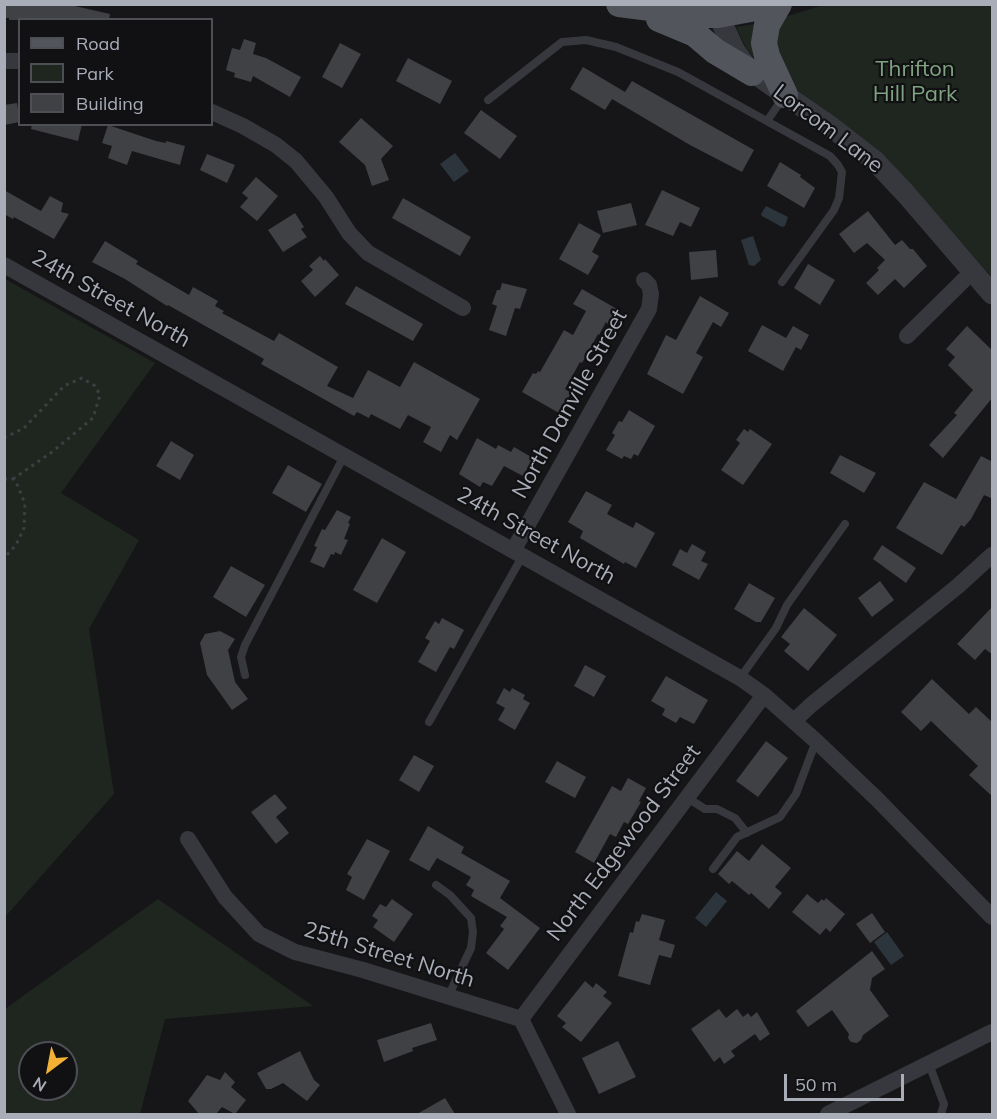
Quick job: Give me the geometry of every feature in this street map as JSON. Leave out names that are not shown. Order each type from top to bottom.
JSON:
[{"type":"main road","points":[[622,5],[665,11],[778,4]]},
{"type":"main road","points":[[778,4],[767,25],[764,43],[767,57],[785,95]]},
{"type":"main road","points":[[622,5],[690,31],[715,51],[752,73]]},
{"type":"street","name":"Lorcom Lane","points":[[716,8],[735,51],[752,73],[836,130],[875,161],[993,294]]},
{"type":"street","points":[[213,112],[243,126],[276,145],[296,160],[326,197],[349,233],[368,254],[463,308]]},
{"type":"street","name":"24th Street North","points":[[4,265],[740,678],[795,720],[877,799],[993,917]]},
{"type":"street","points":[[907,336],[973,271]]},
{"type":"street","name":"North Danville Street","points":[[519,552],[649,309],[651,294],[649,285],[644,280]]},
{"type":"street","points":[[795,720],[952,592],[993,555]]},
{"type":"street","name":"North Edgewood Street","points":[[521,1019],[764,695]]},
{"type":"street","name":"25th Street North","points":[[188,838],[225,897],[259,934],[295,952],[363,970],[521,1019]]},
{"type":"street","points":[[521,1019],[568,1114]]},
{"type":"street","points":[[828,1114],[993,1032]]},
{"type":"lane","points":[[488,100],[562,42],[586,40],[616,47],[678,72],[830,156],[842,172],[839,198],[834,210],[782,282]]},
{"type":"lane","points":[[767,121],[785,95]]},
{"type":"lane","points":[[245,675],[241,657],[245,645],[344,456]]},
{"type":"lane","points":[[740,678],[776,628],[787,605],[845,524]]},
{"type":"lane","points":[[429,722],[519,552]]},
{"type":"lane","points":[[713,869],[737,837],[780,817],[796,794],[816,741]]},
{"type":"lane","points":[[687,796],[705,809],[717,809],[735,818],[747,833]]},
{"type":"lane","points":[[436,885],[450,895],[471,918],[473,932],[471,948],[448,997]]},
{"type":"lane","points":[[929,1064],[944,1104],[941,1114]]},
{"type":"path","points":[[4,438],[24,428],[64,386],[82,378],[95,386],[100,395],[93,418],[52,452],[13,479],[4,479]]},
{"type":"path","points":[[4,558],[15,545],[24,528],[25,504],[13,479]]},
{"type":"green space","name":"Thrifton Hill Park","points":[[823,5],[992,5],[992,277],[886,157],[792,86],[769,33],[785,17]]},
{"type":"green space","points":[[760,23],[761,67],[745,46],[736,27]]},
{"type":"green space","points":[[5,279],[155,363],[61,493],[139,540],[89,629],[114,794],[5,917]]},
{"type":"green space","points":[[158,899],[313,1006],[165,1019],[140,1114],[5,1114],[5,1009]]},
{"type":"shaded area","points":[[455,153],[469,171],[454,182],[440,164]]},
{"type":"shaded area","points":[[766,206],[788,217],[785,226],[782,227],[762,216]]},
{"type":"shaded area","points":[[753,236],[761,260],[754,266],[749,265],[741,240]]},
{"type":"shaded area","points":[[716,892],[727,901],[706,927],[695,918]]},
{"type":"shaded area","points":[[887,932],[904,956],[891,965],[874,942]]},
{"type":"building","points":[[4,4],[66,4],[110,14],[109,18],[18,18],[18,20],[9,20],[9,18],[4,18]]},
{"type":"building","points":[[244,39],[256,43],[253,54],[266,58],[301,77],[290,97],[253,76],[251,82],[234,77],[235,73],[226,70],[232,48],[240,50]]},
{"type":"building","points":[[340,43],[361,54],[342,88],[322,77]]},
{"type":"building","points":[[408,58],[452,81],[440,104],[396,81]]},
{"type":"building","points":[[583,67],[625,92],[632,81],[754,150],[742,172],[690,145],[612,99],[605,110],[570,89]]},
{"type":"building","points":[[17,103],[18,122],[4,125],[4,105]]},
{"type":"building","points":[[481,110],[517,136],[500,159],[464,133]]},
{"type":"building","points":[[361,118],[393,146],[381,159],[389,180],[372,186],[365,165],[339,142]]},
{"type":"building","points":[[32,126],[82,126],[78,141],[31,129]]},
{"type":"building","points":[[108,126],[111,126],[156,141],[185,146],[180,165],[132,151],[127,165],[108,158],[112,146],[102,143]]},
{"type":"building","points":[[207,154],[235,165],[227,183],[200,170]]},
{"type":"building","points":[[780,162],[801,175],[800,177],[815,188],[804,208],[767,186]]},
{"type":"building","points":[[256,177],[278,196],[257,221],[240,207],[248,198],[242,193]]},
{"type":"building","points":[[4,190],[41,211],[50,196],[63,203],[61,212],[69,214],[54,239],[4,214]]},
{"type":"building","points":[[662,190],[700,208],[691,227],[680,222],[673,236],[645,225]]},
{"type":"building","points":[[403,198],[471,237],[460,256],[392,218]]},
{"type":"building","points":[[631,203],[637,225],[603,233],[597,211]]},
{"type":"building","points":[[868,211],[895,245],[902,240],[927,266],[904,288],[895,279],[878,295],[866,283],[885,260],[867,243],[854,253],[839,234]]},
{"type":"building","points":[[295,213],[307,237],[283,252],[268,230]]},
{"type":"building","points":[[579,223],[601,235],[592,252],[599,256],[588,275],[559,259]]},
{"type":"building","points":[[105,241],[138,261],[136,264],[189,295],[193,287],[218,301],[215,306],[224,311],[222,313],[274,341],[279,333],[338,367],[327,386],[353,398],[368,370],[400,387],[414,362],[480,399],[457,440],[450,435],[441,452],[423,442],[431,427],[408,415],[400,429],[371,414],[369,418],[357,412],[354,416],[261,364],[264,359],[92,262]]},
{"type":"building","points":[[716,250],[718,277],[691,280],[689,252]]},
{"type":"building","points":[[320,256],[339,275],[315,297],[301,281],[313,270],[309,266]]},
{"type":"building","points":[[808,264],[835,280],[820,305],[794,288]]},
{"type":"building","points":[[502,283],[527,289],[520,309],[515,308],[506,336],[489,330],[497,306],[492,304]]},
{"type":"building","points":[[356,286],[423,324],[413,341],[345,304]]},
{"type":"building","points":[[582,289],[617,309],[608,324],[606,322],[598,334],[582,363],[580,362],[565,389],[571,393],[559,413],[522,392],[533,373],[540,372],[564,330],[573,335],[586,311],[573,304]]},
{"type":"building","points":[[700,296],[729,313],[721,327],[713,322],[696,353],[703,357],[683,394],[647,374],[666,335],[676,340]]},
{"type":"building","points":[[762,325],[786,338],[793,326],[809,335],[801,350],[796,347],[783,371],[748,351]]},
{"type":"building","points":[[967,326],[993,351],[993,397],[943,458],[929,445],[957,415],[954,413],[973,390],[948,365],[955,357],[946,349]]},
{"type":"building","points":[[629,410],[655,426],[638,456],[634,454],[631,459],[624,456],[622,459],[606,450],[615,435],[612,433]]},
{"type":"building","points":[[744,429],[748,432],[750,429],[772,444],[743,485],[721,470],[740,443],[736,440]]},
{"type":"building","points":[[477,438],[496,449],[498,445],[511,452],[514,447],[533,458],[523,476],[504,466],[492,486],[483,482],[480,487],[459,474]]},
{"type":"building","points":[[171,441],[194,455],[180,480],[156,466]]},
{"type":"building","points":[[840,455],[876,473],[864,493],[830,473]]},
{"type":"building","points":[[981,456],[993,462],[993,499],[984,495],[971,519],[964,527],[961,525],[942,555],[896,528],[924,482],[956,499]]},
{"type":"building","points":[[288,465],[322,484],[306,512],[272,493]]},
{"type":"building","points":[[586,491],[612,505],[607,514],[633,528],[636,522],[655,533],[636,568],[625,562],[624,564],[580,538],[583,531],[568,522]]},
{"type":"building","points":[[337,510],[351,517],[344,539],[348,540],[341,555],[335,552],[334,555],[331,554],[324,568],[310,562],[322,529],[325,530]]},
{"type":"building","points":[[382,538],[406,552],[377,603],[353,590]]},
{"type":"building","points":[[692,544],[706,552],[701,561],[708,564],[699,580],[672,565],[680,549],[687,553]]},
{"type":"building","points":[[882,545],[916,568],[906,583],[873,559]]},
{"type":"building","points":[[231,566],[265,585],[246,617],[213,597]]},
{"type":"building","points":[[880,581],[894,600],[872,617],[858,598]]},
{"type":"building","points":[[749,583],[775,598],[761,622],[756,622],[734,609]]},
{"type":"building","points":[[993,606],[993,655],[985,649],[975,660],[957,644]]},
{"type":"building","points":[[804,608],[837,635],[808,671],[784,651],[790,644],[781,637]]},
{"type":"building","points":[[442,618],[464,630],[454,649],[450,647],[436,672],[418,662],[430,641],[425,638],[435,621],[439,624]]},
{"type":"building","points":[[220,631],[235,639],[228,650],[235,682],[248,699],[232,710],[207,675],[200,643],[205,634]]},
{"type":"building","points":[[585,665],[606,676],[594,697],[574,686]]},
{"type":"building","points":[[666,676],[708,700],[694,724],[680,717],[676,723],[662,715],[665,709],[651,701]]},
{"type":"building","points":[[932,679],[969,714],[976,707],[993,723],[993,797],[969,775],[978,766],[931,721],[921,731],[901,712]]},
{"type":"building","points":[[504,688],[510,692],[512,688],[525,695],[523,699],[530,703],[515,730],[498,720],[505,708],[496,703]]},
{"type":"building","points":[[766,741],[788,758],[758,797],[736,781]]},
{"type":"building","points":[[414,755],[434,766],[419,792],[399,780]]},
{"type":"building","points":[[557,761],[586,777],[575,798],[545,782]]},
{"type":"building","points":[[628,778],[646,788],[639,801],[641,802],[628,824],[624,822],[616,837],[610,834],[594,863],[575,852],[612,786],[621,791]]},
{"type":"building","points":[[275,794],[287,808],[276,817],[289,833],[276,844],[251,812]]},
{"type":"building","points":[[428,826],[464,847],[461,853],[510,881],[500,898],[540,928],[508,970],[486,953],[504,929],[500,926],[507,917],[471,896],[474,890],[466,885],[471,877],[437,858],[429,871],[409,860]]},
{"type":"building","points":[[367,839],[390,851],[364,900],[346,890],[352,877],[347,874]]},
{"type":"building","points":[[762,844],[791,868],[775,887],[782,893],[769,909],[751,893],[749,895],[732,881],[729,884],[718,874],[737,851],[749,861]]},
{"type":"building","points":[[807,894],[818,903],[826,898],[845,914],[830,932],[826,928],[820,935],[792,912]]},
{"type":"building","points":[[392,899],[413,914],[394,942],[373,927],[378,920],[372,916],[380,904],[386,907]]},
{"type":"building","points":[[872,913],[885,932],[870,943],[856,924]]},
{"type":"building","points":[[642,914],[665,920],[659,940],[675,945],[671,958],[659,955],[650,985],[618,976],[630,932],[633,933],[636,921],[639,922]]},
{"type":"building","points":[[872,951],[885,969],[872,978],[870,990],[889,1016],[863,1035],[857,1043],[851,1042],[848,1038],[849,1034],[832,1010],[808,1027],[796,1011]]},
{"type":"building","points":[[585,981],[593,988],[596,983],[607,992],[603,996],[612,1003],[581,1042],[562,1027],[566,1023],[557,1016]]},
{"type":"building","points":[[719,1009],[726,1018],[737,1009],[743,1017],[748,1013],[751,1017],[757,1012],[770,1034],[760,1041],[755,1034],[731,1051],[735,1056],[724,1064],[720,1057],[714,1062],[691,1029]]},
{"type":"building","points":[[431,1023],[437,1040],[412,1048],[413,1051],[384,1062],[377,1040]]},
{"type":"building","points":[[618,1041],[636,1077],[599,1094],[582,1058]]},
{"type":"building","points":[[300,1051],[314,1080],[320,1085],[307,1101],[283,1083],[266,1089],[257,1073]]},
{"type":"building","points":[[225,1072],[235,1082],[231,1087],[246,1100],[235,1114],[222,1107],[216,1114],[199,1114],[188,1101],[207,1075],[220,1080]]},
{"type":"building","points":[[445,1098],[455,1114],[417,1114]]}]
